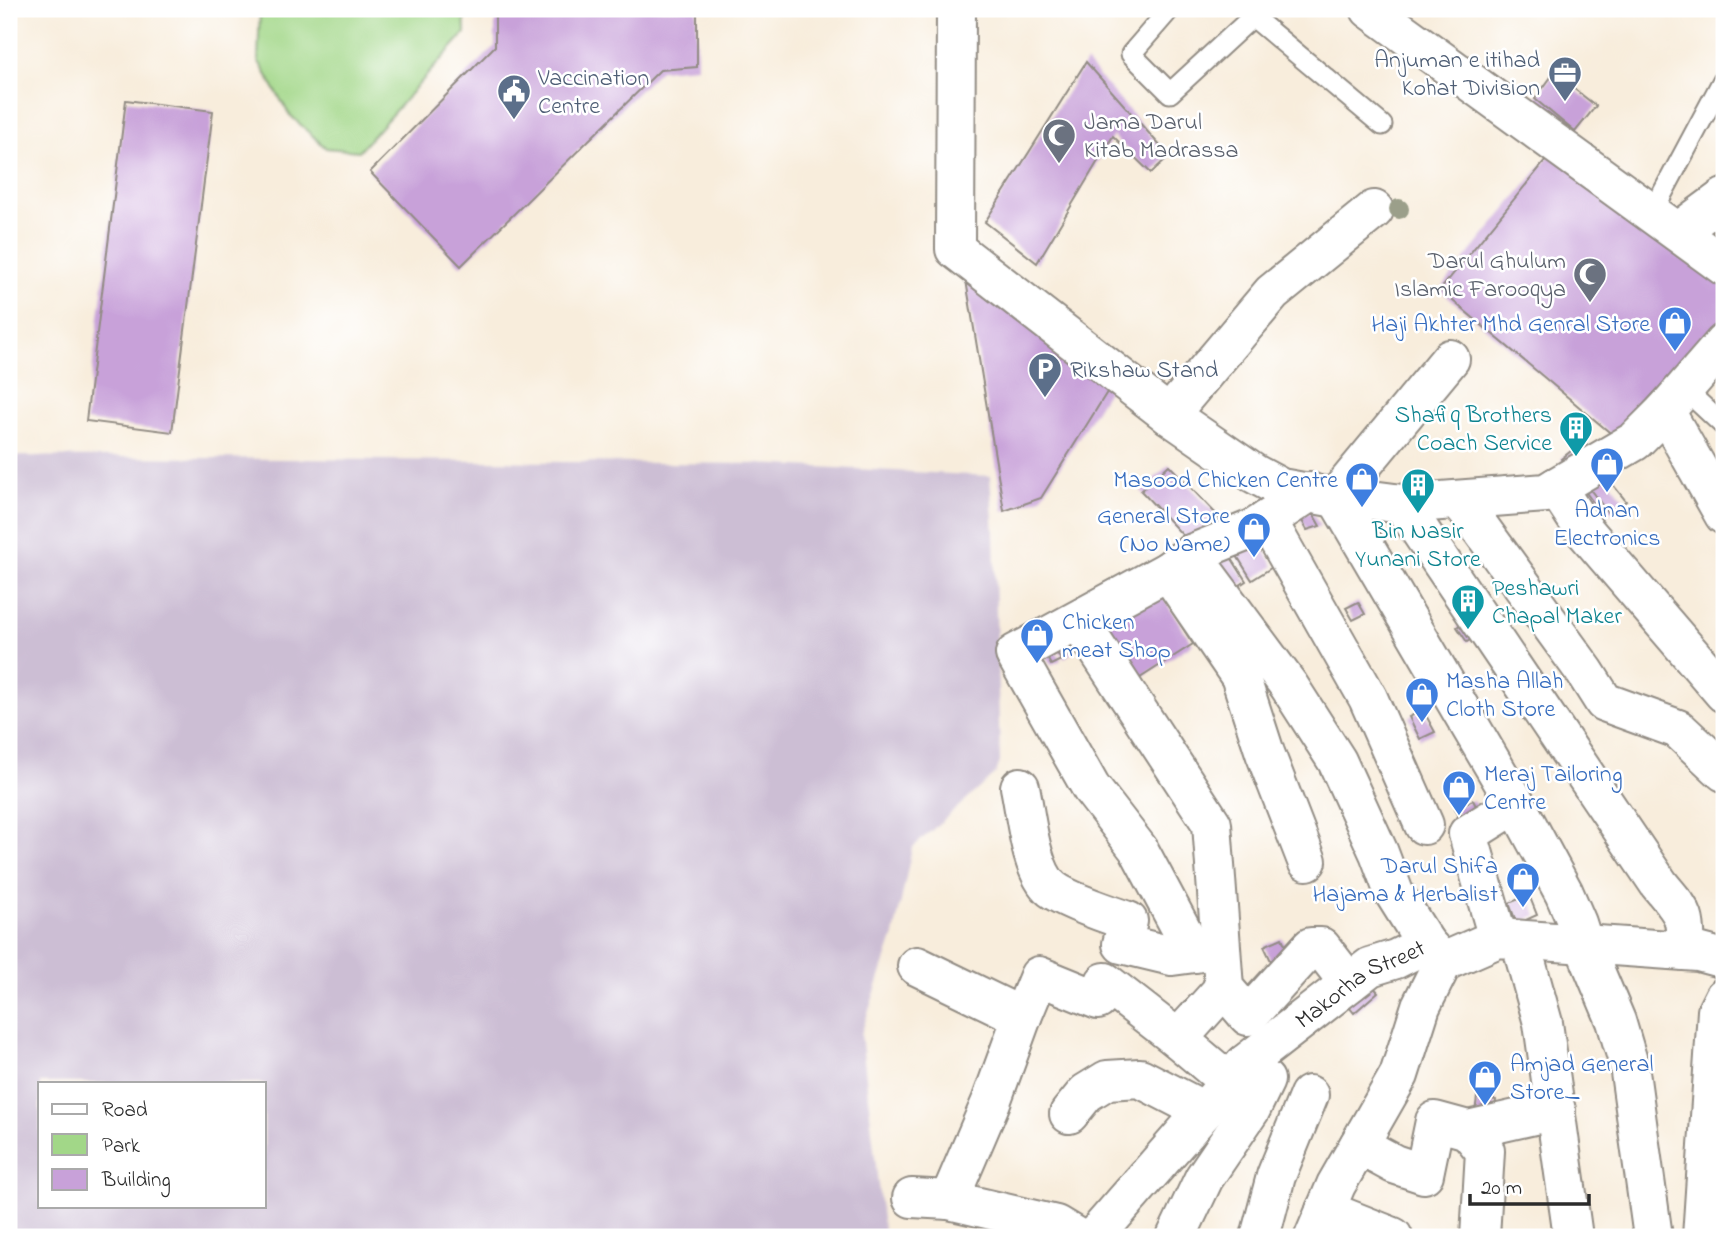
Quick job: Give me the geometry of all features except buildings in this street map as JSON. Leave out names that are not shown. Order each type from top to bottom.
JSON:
[{"type":"street","points":[[956,9],[955,249],[1169,415],[1281,488],[1347,500],[1364,499],[1402,504],[1546,493],[1635,441],[1724,343]]},
{"type":"street","points":[[1370,9],[1724,266]]},
{"type":"street","points":[[1665,222],[1724,198]]},
{"type":"street","points":[[1169,415],[1272,293],[1374,210]]},
{"type":"street","points":[[1349,983],[1321,947],[1311,947],[1248,1016],[1224,988],[1208,951],[1139,850],[1091,788],[1015,654],[1079,621],[1180,562],[1323,494],[1450,359]]},
{"type":"street","points":[[1676,398],[1724,515]]},
{"type":"street","points":[[1556,487],[1584,530],[1722,685]]},
{"type":"street","points":[[1323,494],[1516,804],[1564,893],[1616,1021],[1629,1065],[1653,1237]]},
{"type":"street","points":[[1460,500],[1604,702],[1678,729],[1724,772]]},
{"type":"street","points":[[1402,504],[1659,884],[1684,916],[1686,940],[1724,933]]},
{"type":"street","points":[[1267,520],[1368,698],[1424,825]]},
{"type":"street","points":[[1180,562],[1240,676],[1265,753],[1307,861]]},
{"type":"street","points":[[1180,562],[1225,597],[1289,686],[1337,761],[1394,893],[1435,953],[1399,1075],[1336,1185],[1320,1224],[1393,1237]]},
{"type":"street","points":[[1079,621],[1212,824],[1208,951]]},
{"type":"street","points":[[1020,787],[1037,867],[1052,889],[1128,921],[1122,944],[1172,956],[1208,951]]},
{"type":"street","points":[[1516,804],[1468,834],[1543,1023],[1573,1237]]},
{"type":"street","name":"Makorha Street","points":[[1094,1237],[1237,1073],[1370,967],[1396,959],[1509,939],[1584,946],[1686,940],[1698,952],[1724,958]]},
{"type":"street","points":[[917,966],[1023,1017]]},
{"type":"street","points":[[1076,1237],[1056,1225],[930,1199],[991,1102],[1039,976],[1098,1000],[1105,982],[1178,1039],[1237,1073],[1265,1080],[1251,1109],[1204,1178],[1176,1237]]},
{"type":"street","points":[[1178,1039],[1224,988]]},
{"type":"street","points":[[1702,1237],[1717,1011],[1724,997]]},
{"type":"street","points":[[1069,1114],[1086,1093],[1107,1080],[1140,1078],[1203,1111]]},
{"type":"street","points":[[1259,1237],[1276,1176],[1309,1094]]},
{"type":"street","points":[[1359,1146],[1394,1164],[1424,1174],[1435,1121],[1468,1130],[1556,1110]]},
{"type":"street","points":[[1468,1130],[1485,1151],[1480,1237]]},
{"type":"lane","points":[[1170,9],[1131,54],[1170,93],[1257,13],[1382,125]]},
{"type":"lane","points":[[1665,222],[1724,78]]},
{"type":"lane","points":[[1676,398],[1693,397],[1724,426]]},
{"type":"shaded area","points":[[9,456],[758,464],[990,476],[1000,762],[996,773],[912,848],[894,935],[861,1034],[884,1237],[9,1237]]},
{"type":"green space","points":[[260,9],[464,9],[465,33],[359,151],[326,148],[289,114],[258,60]]},
{"type":"place","name":"Anjuman e itihad Kohat Division","points":[[1565,103]]},
{"type":"place","name":"Vaccination Centre","points":[[514,121]]},
{"type":"place","name":"Jama Darul Kitab Madrassa","points":[[1059,165]]},
{"type":"place","name":"Darul Ghulum Islamic Farooqya","points":[[1590,304]]},
{"type":"place","name":"Haji Akhter Mhd Genral Store","points":[[1675,353]]},
{"type":"place","name":"Rikshaw Stand","points":[[1045,399]]},
{"type":"place","name":"Shafiq Brothers Coach Service","points":[[1576,458]]},
{"type":"place","name":"Adnan Electronics","points":[[1607,494]]},
{"type":"place","name":"Masood Chicken Centre","points":[[1362,509]]},
{"type":"place","name":"Bin Nasir Yunani Store","points":[[1418,515]]},
{"type":"place","name":"General Store (No Name)","points":[[1254,559]]},
{"type":"place","name":"Peshawri Chapal Maker","points":[[1468,631]]},
{"type":"place","name":"Chicken meat Shop","points":[[1037,665]]},
{"type":"place","name":"Masha Allah Cloth Store","points":[[1422,724]]},
{"type":"place","name":"Meraj Tailoring Centre","points":[[1459,817]]},
{"type":"place","name":"Darul Shifa Hajama & Herbalist","points":[[1523,909]]},
{"type":"place","name":"Amjad General Store_","points":[[1485,1107]]}]
